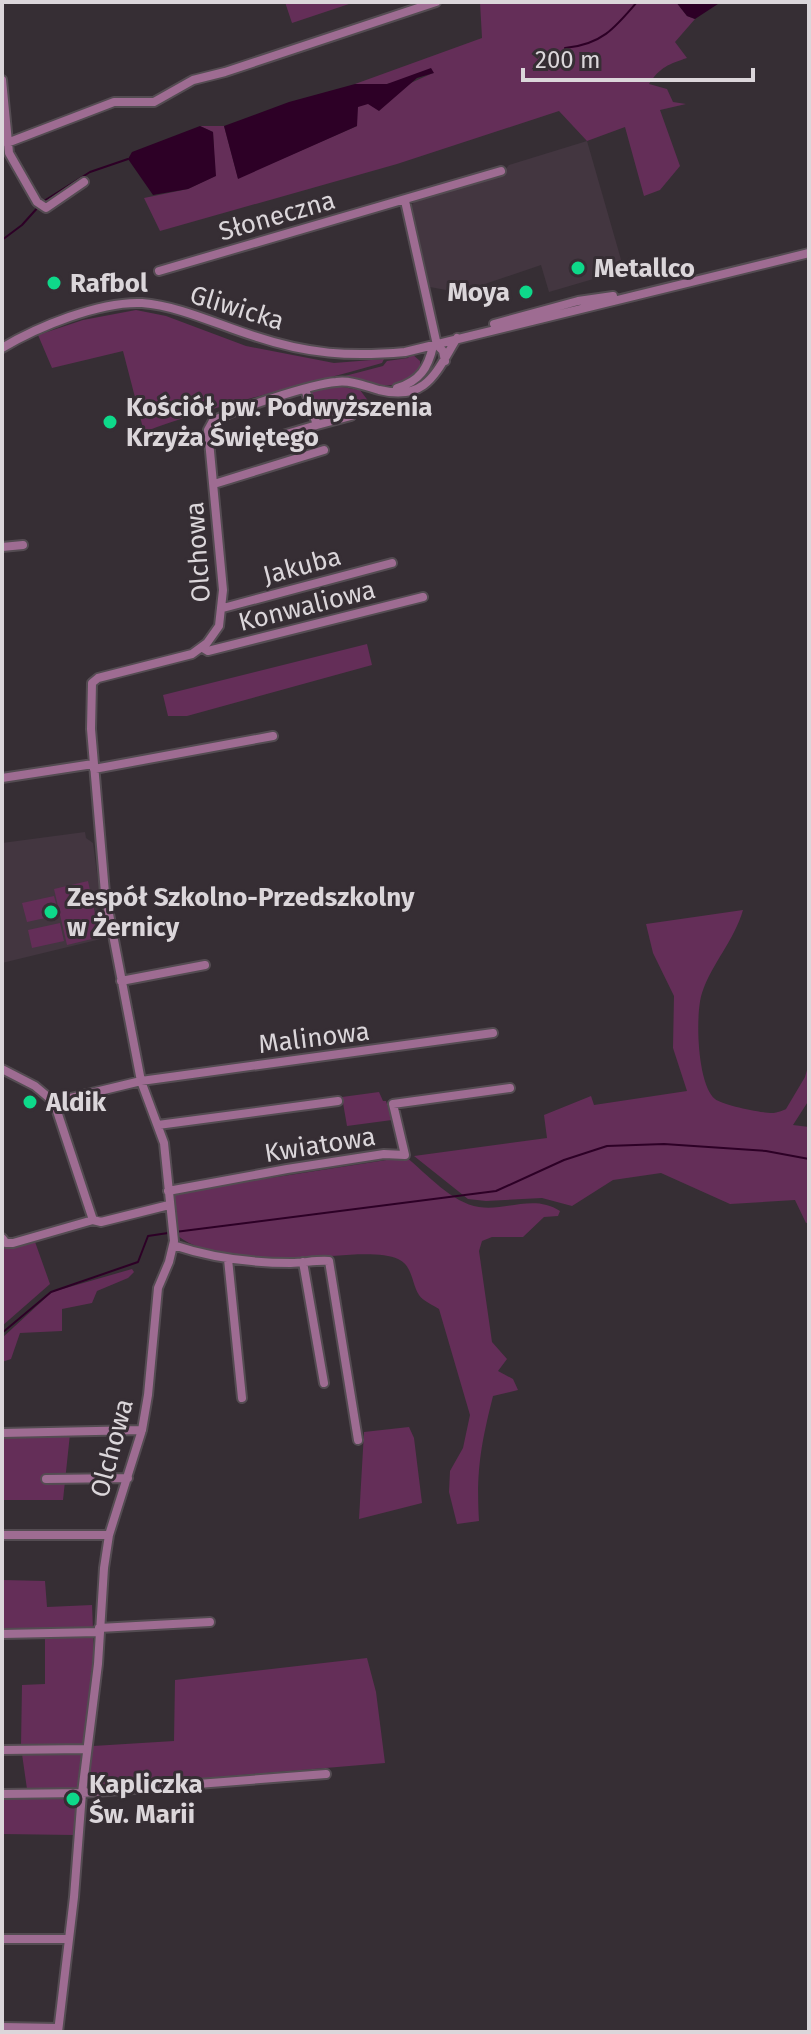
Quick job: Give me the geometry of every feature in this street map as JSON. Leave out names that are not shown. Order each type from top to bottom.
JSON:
[{"type":"street","points":[[7,143],[114,102],[154,102],[193,80],[436,2]]},
{"type":"street","points":[[2,80],[9,153],[39,204],[46,208],[84,182]]},
{"type":"street","name":"Słoneczna","points":[[159,271],[501,171]]},
{"type":"street","points":[[385,391],[407,385],[424,371],[435,345],[405,201]]},
{"type":"street","name":"Gliwicka","points":[[2,348],[37,330],[84,313],[136,303],[167,308],[259,338],[316,352],[360,356],[410,351],[461,337],[508,319],[578,301],[645,293],[809,253]]},
{"type":"street","name":"Olchowa","points":[[58,2030],[98,1664],[102,1578],[109,1535],[142,1430],[158,1288],[173,1237],[166,1151],[141,1081],[105,893],[90,709],[94,680],[180,658],[203,648],[216,632],[223,608],[208,430],[210,424],[229,414],[305,389],[344,381],[385,391],[400,392],[419,387],[433,377],[461,337]]},
{"type":"street","points":[[435,345],[443,351],[445,361]]},
{"type":"street","points":[[410,351],[422,359],[424,371]]},
{"type":"street","points":[[305,389],[317,425]]},
{"type":"street","points":[[283,435],[351,416]]},
{"type":"street","name":"Olchowa","points":[[214,484],[324,450]]},
{"type":"street","points":[[2,547],[23,545]]},
{"type":"street","name":"Jakuba","points":[[223,608],[392,563]]},
{"type":"street","name":"Konwaliowa","points":[[203,648],[208,651],[423,597]]},
{"type":"street","points":[[2,778],[93,767],[273,736]]},
{"type":"street","points":[[121,981],[205,965]]},
{"type":"street","name":"Malinowa","points":[[54,1102],[141,1081],[493,1033]]},
{"type":"street","points":[[2,1069],[35,1086],[54,1102],[93,1220]]},
{"type":"street","name":"Kwiatowa","points":[[168,1191],[384,1154],[405,1155],[393,1104],[510,1088]]},
{"type":"street","points":[[158,1125],[338,1101]]},
{"type":"street","points":[[2,1238],[6,1243],[13,1243],[93,1220],[101,1222],[169,1205]]},
{"type":"street","points":[[173,1237],[206,1256],[329,1261],[358,1440]]},
{"type":"street","points":[[228,1259],[242,1398]]},
{"type":"street","points":[[303,1262],[324,1383]]},
{"type":"street","points":[[2,1433],[142,1430]]},
{"type":"street","points":[[46,1479],[128,1478]]},
{"type":"street","points":[[2,1535],[109,1535]]},
{"type":"street","points":[[2,1634],[210,1622]]},
{"type":"street","points":[[2,1750],[87,1749]]},
{"type":"street","points":[[2,1794],[82,1793],[326,1774]]},
{"type":"street","points":[[2,1939],[69,1939]]},
{"type":"street","points":[[2,2027],[58,2030]]},
{"type":"shaded area","points":[[285,2],[355,2],[292,23]]},
{"type":"shaded area","points":[[480,2],[676,2],[687,16],[695,19],[675,42],[687,58],[665,67],[649,84],[667,89],[673,102],[686,104],[660,110],[680,166],[660,190],[644,196],[625,127],[587,141],[559,111],[397,164],[160,231],[144,198],[188,189],[215,176],[213,132],[200,126],[224,126],[238,178],[357,126],[357,107],[433,73],[387,84],[355,84],[482,38]]},
{"type":"shaded area","points":[[676,2],[721,2],[695,19],[687,16]]},
{"type":"shaded area","points":[[431,68],[434,73],[417,78],[379,111],[368,104],[358,107],[357,126],[238,179],[224,126],[289,102],[355,84],[387,84]]},
{"type":"shaded area","points":[[200,126],[213,132],[216,176],[188,189],[153,195],[128,159],[132,152]]},
{"type":"shaded area","points":[[587,141],[624,270],[549,292],[541,265],[467,290],[460,286],[446,290],[430,287],[412,205],[415,201],[500,176],[509,165]]},
{"type":"shaded area","points":[[136,310],[166,316],[246,346],[334,363],[384,359],[382,363],[232,403],[144,432],[123,351],[52,368],[38,335],[83,320]]},
{"type":"shaded area","points":[[412,354],[420,361],[420,371],[399,383],[382,385],[341,377],[383,366],[387,361],[408,358]]},
{"type":"shaded area","points":[[336,386],[360,390],[372,406],[321,422],[311,392]]},
{"type":"shaded area","points":[[367,644],[372,665],[187,716],[168,716],[163,695]]},
{"type":"shaded area","name":"Zespół Szkolno-Przedszkolny w Żernicy","points":[[85,832],[86,838],[93,843],[105,935],[101,939],[2,963],[2,843]]},
{"type":"shaded area","points":[[88,881],[100,937],[67,945],[54,889]]},
{"type":"shaded area","points":[[54,896],[59,915],[27,922],[22,903]]},
{"type":"shaded area","points":[[743,910],[702,993],[698,1032],[704,1079],[715,1099],[744,1109],[774,1113],[786,1109],[805,1077],[809,1063],[809,1100],[793,1125],[809,1127],[809,1222],[806,1223],[795,1200],[730,1204],[661,1173],[613,1180],[572,1206],[542,1198],[468,1199],[414,1156],[547,1138],[544,1115],[591,1096],[594,1105],[687,1091],[673,1048],[674,996],[653,953],[646,924]]},
{"type":"shaded area","points":[[60,923],[64,941],[32,948],[28,930]]},
{"type":"shaded area","points":[[379,1092],[386,1101],[392,1120],[347,1126],[342,1097]]},
{"type":"shaded area","points":[[406,1157],[450,1194],[469,1204],[489,1208],[530,1203],[560,1211],[558,1216],[544,1217],[523,1237],[492,1237],[482,1241],[479,1251],[492,1342],[507,1359],[498,1371],[513,1379],[518,1390],[493,1396],[480,1458],[479,1521],[457,1524],[449,1492],[450,1471],[463,1448],[470,1415],[439,1309],[419,1295],[403,1262],[390,1256],[368,1254],[297,1259],[242,1256],[205,1249],[178,1236],[172,1193]]},
{"type":"shaded area","points":[[34,1239],[50,1284],[2,1326],[2,1246],[7,1249]]},
{"type":"shaded area","points":[[132,1269],[134,1272],[128,1278],[97,1291],[92,1303],[62,1309],[62,1331],[20,1333],[11,1359],[2,1362],[2,1338],[52,1292]]},
{"type":"shaded area","points":[[409,1427],[414,1438],[422,1503],[359,1519],[364,1432]]},
{"type":"shaded area","points":[[70,1434],[63,1500],[2,1500],[2,1435]]},
{"type":"shaded area","points":[[2,1580],[45,1581],[47,1607],[92,1605],[93,1629],[2,1634]]},
{"type":"shaded area","points":[[45,1635],[93,1636],[94,1663],[84,1743],[77,1746],[21,1746],[22,1685],[45,1684]]},
{"type":"shaded area","points":[[367,1658],[376,1692],[385,1763],[86,1788],[93,1746],[174,1741],[175,1680]]},
{"type":"shaded area","points":[[82,1753],[78,1790],[27,1789],[22,1754]]},
{"type":"shaded area","points":[[77,1796],[74,1835],[2,1834],[2,1797]]},
{"type":"waterway","points":[[565,48],[588,43],[606,34],[637,2]]},
{"type":"waterway","points":[[44,201],[90,172],[128,159]]},
{"type":"waterway","points":[[2,240],[22,225],[40,205]]},
{"type":"waterway","points":[[175,1232],[496,1191],[564,1160],[607,1146],[664,1144],[766,1151],[809,1159]]},
{"type":"waterway","points":[[2,1333],[51,1292],[138,1262],[148,1236],[168,1233]]},
{"type":"place","name":"Metallco","points":[[578,268]]},
{"type":"place","name":"Rafbol","points":[[54,283]]},
{"type":"place","name":"Moya","points":[[526,292]]},
{"type":"place","name":"Kościół pw. Podwyższenia Krzyża Świętego","points":[[110,422]]},
{"type":"place","name":"Zespół Szkolno-Przedszkolny w Żernicy","points":[[51,912]]},
{"type":"place","name":"Aldik","points":[[30,1102]]},
{"type":"place","name":"Kapliczka Św. Marii","points":[[73,1799]]}]
